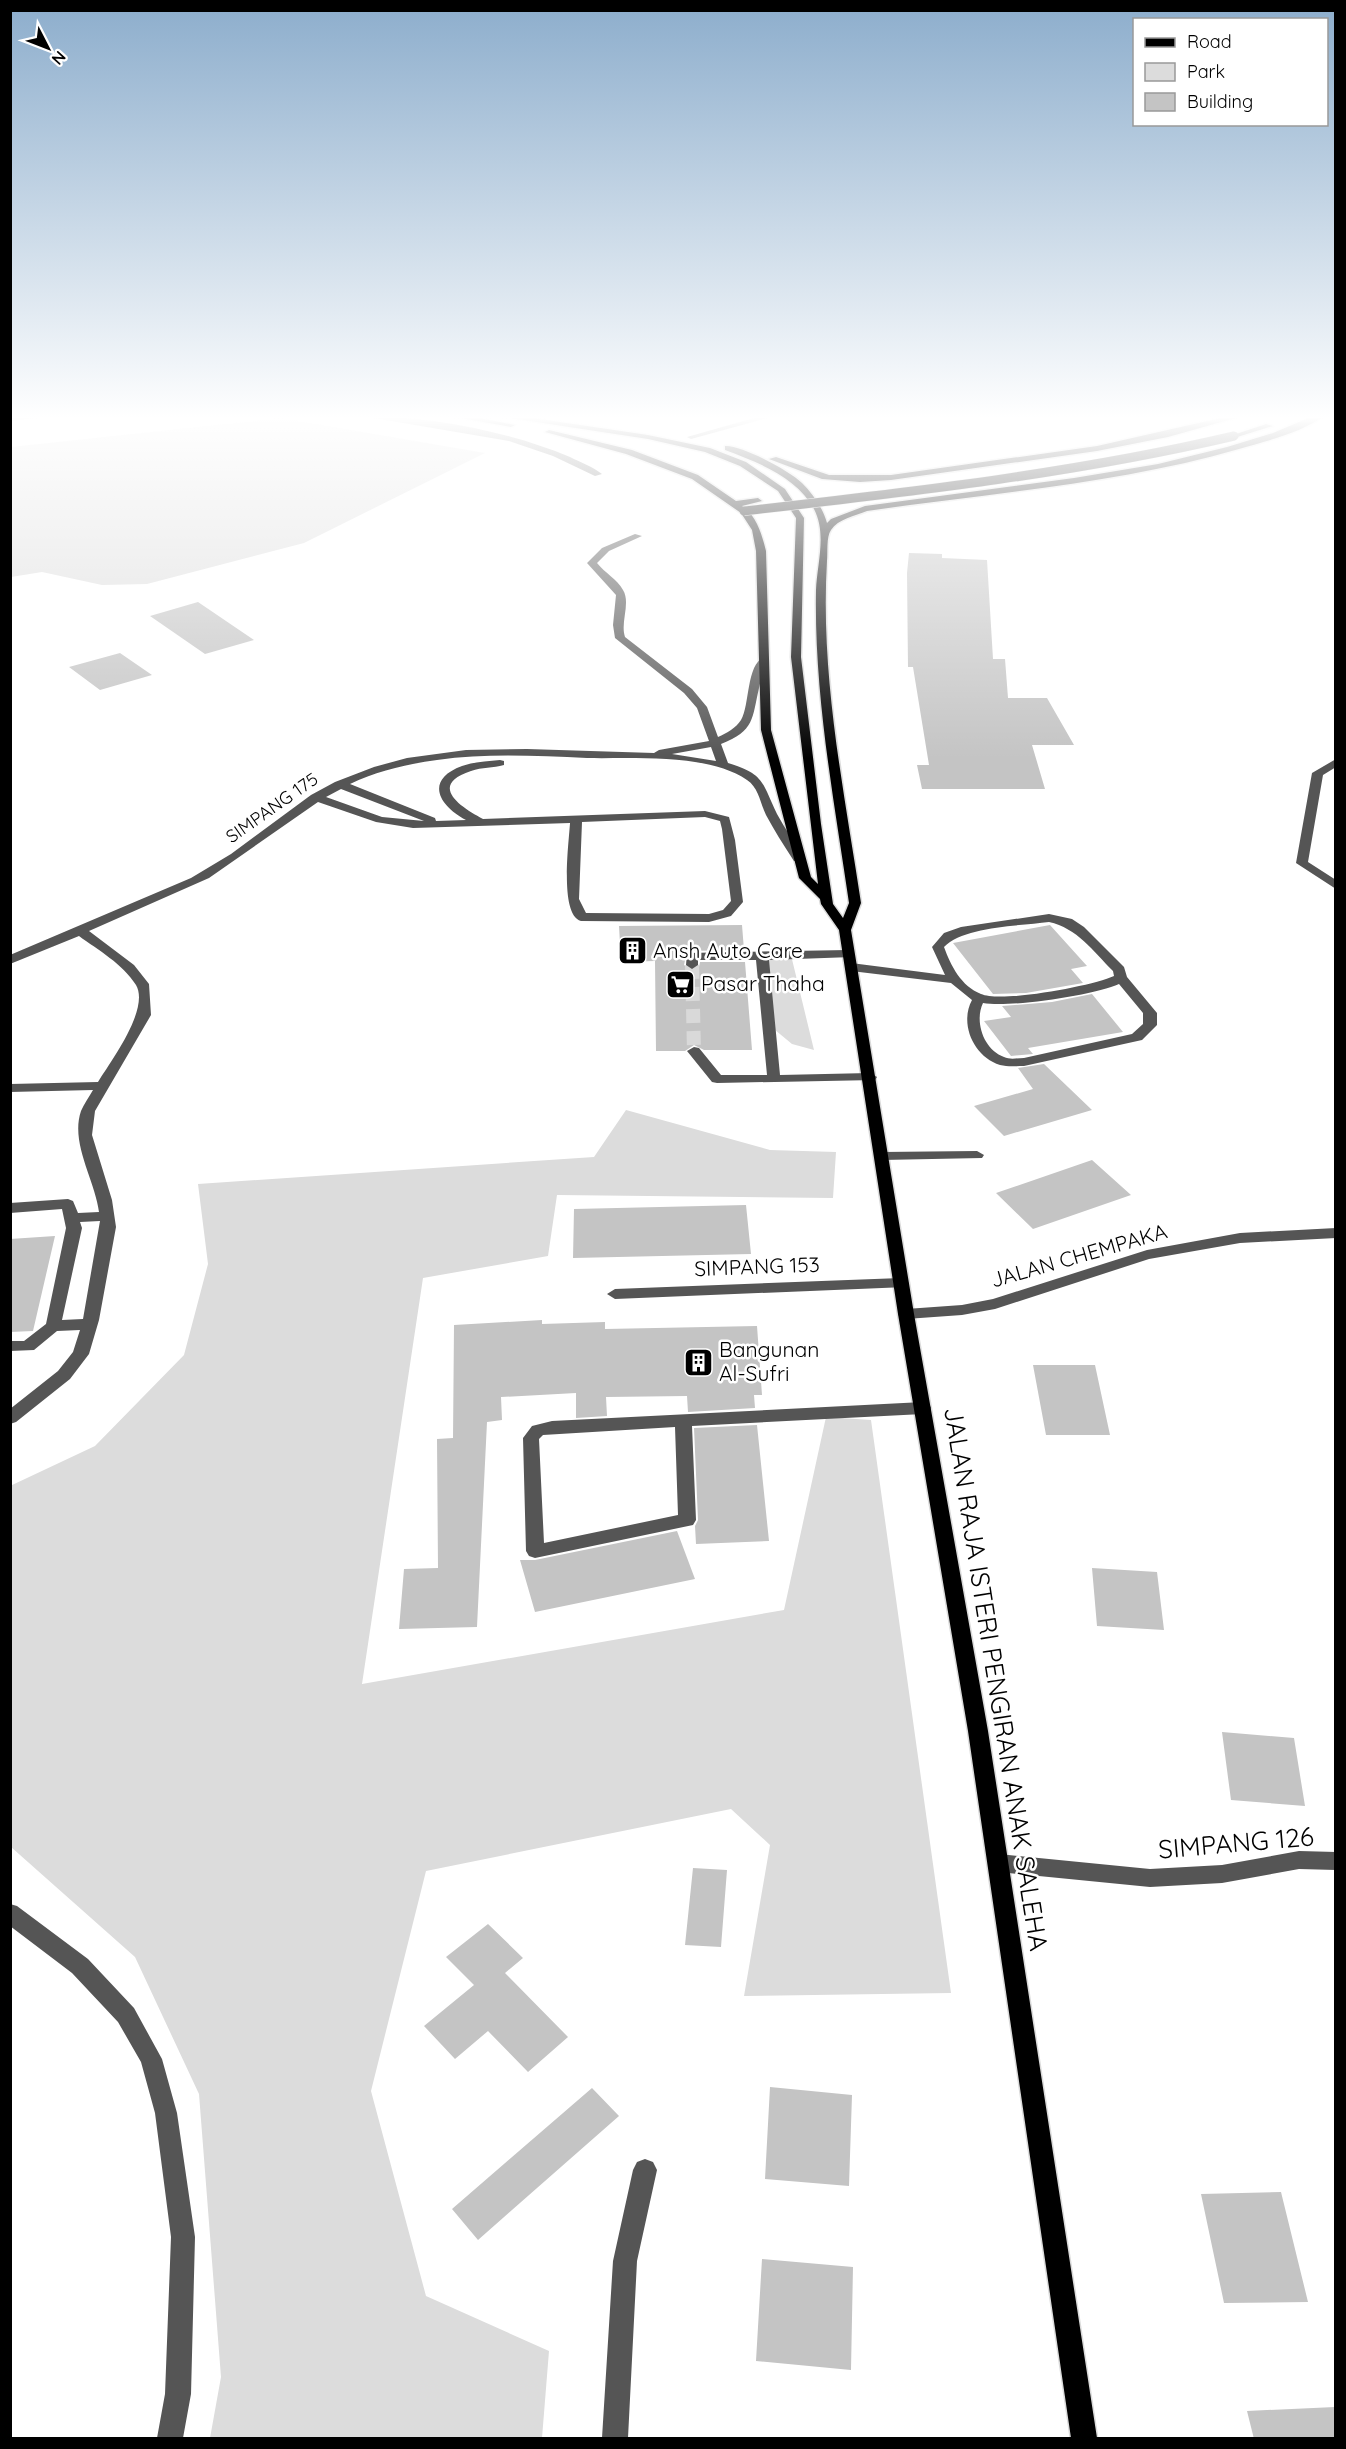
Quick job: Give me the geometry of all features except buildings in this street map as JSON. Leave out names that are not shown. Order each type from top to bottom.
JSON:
[{"type":"main road","points":[[756,530],[761,551],[766,730],[805,878],[826,898]]},
{"type":"main road","name":"JALAN RAJA ISTERI PENGIRAN ANAK SALEHA","points":[[800,530],[796,657],[808,769],[826,898],[827,904],[845,930],[870,1077],[906,1314],[999,1863],[1084,2439]]},
{"type":"main road","name":"JALAN RAJA ISTERI PENGIRAN ANAK SALEHA","points":[[825,531],[821,589],[822,654],[830,732],[855,903],[845,930]]},
{"type":"street","points":[[638,536],[612,547],[594,558],[592,563],[619,591],[621,598],[616,628],[620,638],[688,691],[702,707],[723,765]]},
{"type":"street","name":"SIMPANG 175","points":[[639,755],[713,742],[730,736],[741,728],[748,717],[753,689],[764,660]]},
{"type":"street","name":"SIMPANG 175","points":[[10,960],[81,931],[212,871],[315,797],[339,784],[379,768],[415,760],[455,755],[639,755],[723,765],[754,779],[762,789],[771,813],[798,858]]},
{"type":"street","points":[[486,824],[463,814],[446,802],[442,792],[445,783],[460,771],[492,763],[639,755]]},
{"type":"street","points":[[1335,762],[1318,772],[1302,863],[1335,885]]},
{"type":"street","points":[[339,784],[423,819],[452,825]]},
{"type":"street","points":[[315,797],[380,820],[413,825],[486,824],[576,818],[705,814],[725,819],[730,836],[732,876],[737,902],[727,913],[709,918],[581,917],[573,899],[576,818]]},
{"type":"street","points":[[979,999],[973,1012],[974,1028],[983,1046],[992,1056],[1005,1062],[1024,1062],[1137,1037],[1150,1026],[1150,1013],[1121,978],[1119,970],[1080,930],[1068,922],[1048,918],[964,930],[948,936],[938,946],[942,963],[955,980],[967,992],[979,999],[1007,1001],[1108,984],[1121,978]]},
{"type":"street","points":[[10,1418],[64,1375],[81,1354],[108,1227],[105,1200],[85,1136],[88,1111],[144,1015],[144,987],[129,968],[81,931]]},
{"type":"street","points":[[692,965],[692,956],[762,956],[850,961],[955,980]]},
{"type":"street","points":[[762,956],[774,1079]]},
{"type":"street","points":[[694,1051],[717,1079],[870,1077]]},
{"type":"street","points":[[10,1088],[103,1086]]},
{"type":"street","points":[[882,1156],[977,1155]]},
{"type":"street","points":[[10,1208],[68,1204],[74,1228],[53,1326]]},
{"type":"street","points":[[72,1218],[107,1216]]},
{"type":"street","name":"JALAN CHEMPAKA","points":[[906,1314],[962,1310],[995,1304],[1147,1255],[1240,1238],[1335,1233]]},
{"type":"street","name":"SIMPANG 153","points":[[615,1294],[901,1282]]},
{"type":"street","points":[[10,1346],[28,1346],[53,1326],[89,1324]]},
{"type":"street","points":[[683,1420],[687,1520],[535,1551],[531,1438],[538,1430],[552,1427],[683,1420],[922,1408]]},
{"type":"street","name":"SIMPANG 126","points":[[999,1863],[1150,1878],[1222,1874],[1299,1860],[1335,1862]]},
{"type":"street","points":[[10,1913],[80,1966],[126,2015],[151,2059],[166,2113],[183,2237],[178,2394],[170,2439]]},
{"type":"street","points":[[615,2439],[625,2261],[645,2170]]},
{"type":"green space","points":[[11,530],[330,530],[304,543],[147,584],[102,585],[42,572],[11,577]]},
{"type":"green space","points":[[790,951],[814,1050],[792,1044],[763,1020],[760,952]]},
{"type":"green space","points":[[626,1110],[770,1150],[836,1152],[833,1198],[557,1195],[548,1256],[423,1278],[362,1684],[784,1610],[826,1417],[871,1420],[951,1993],[744,1996],[770,1845],[731,1809],[426,1871],[371,2091],[426,2296],[549,2351],[542,2438],[210,2438],[221,2377],[199,2094],[135,1957],[11,1847],[10,1486],[95,1446],[184,1355],[208,1264],[198,1184],[594,1157]]},
{"type":"tunnel","points":[[692,965],[694,1051]]},
{"type":"place","name":"Ansh Auto Care","points":[[632,951]]},
{"type":"place","name":"Pasar Thaha","points":[[680,984]]},
{"type":"place","name":"Bangunan Al-Sufri","points":[[698,1362]]}]
